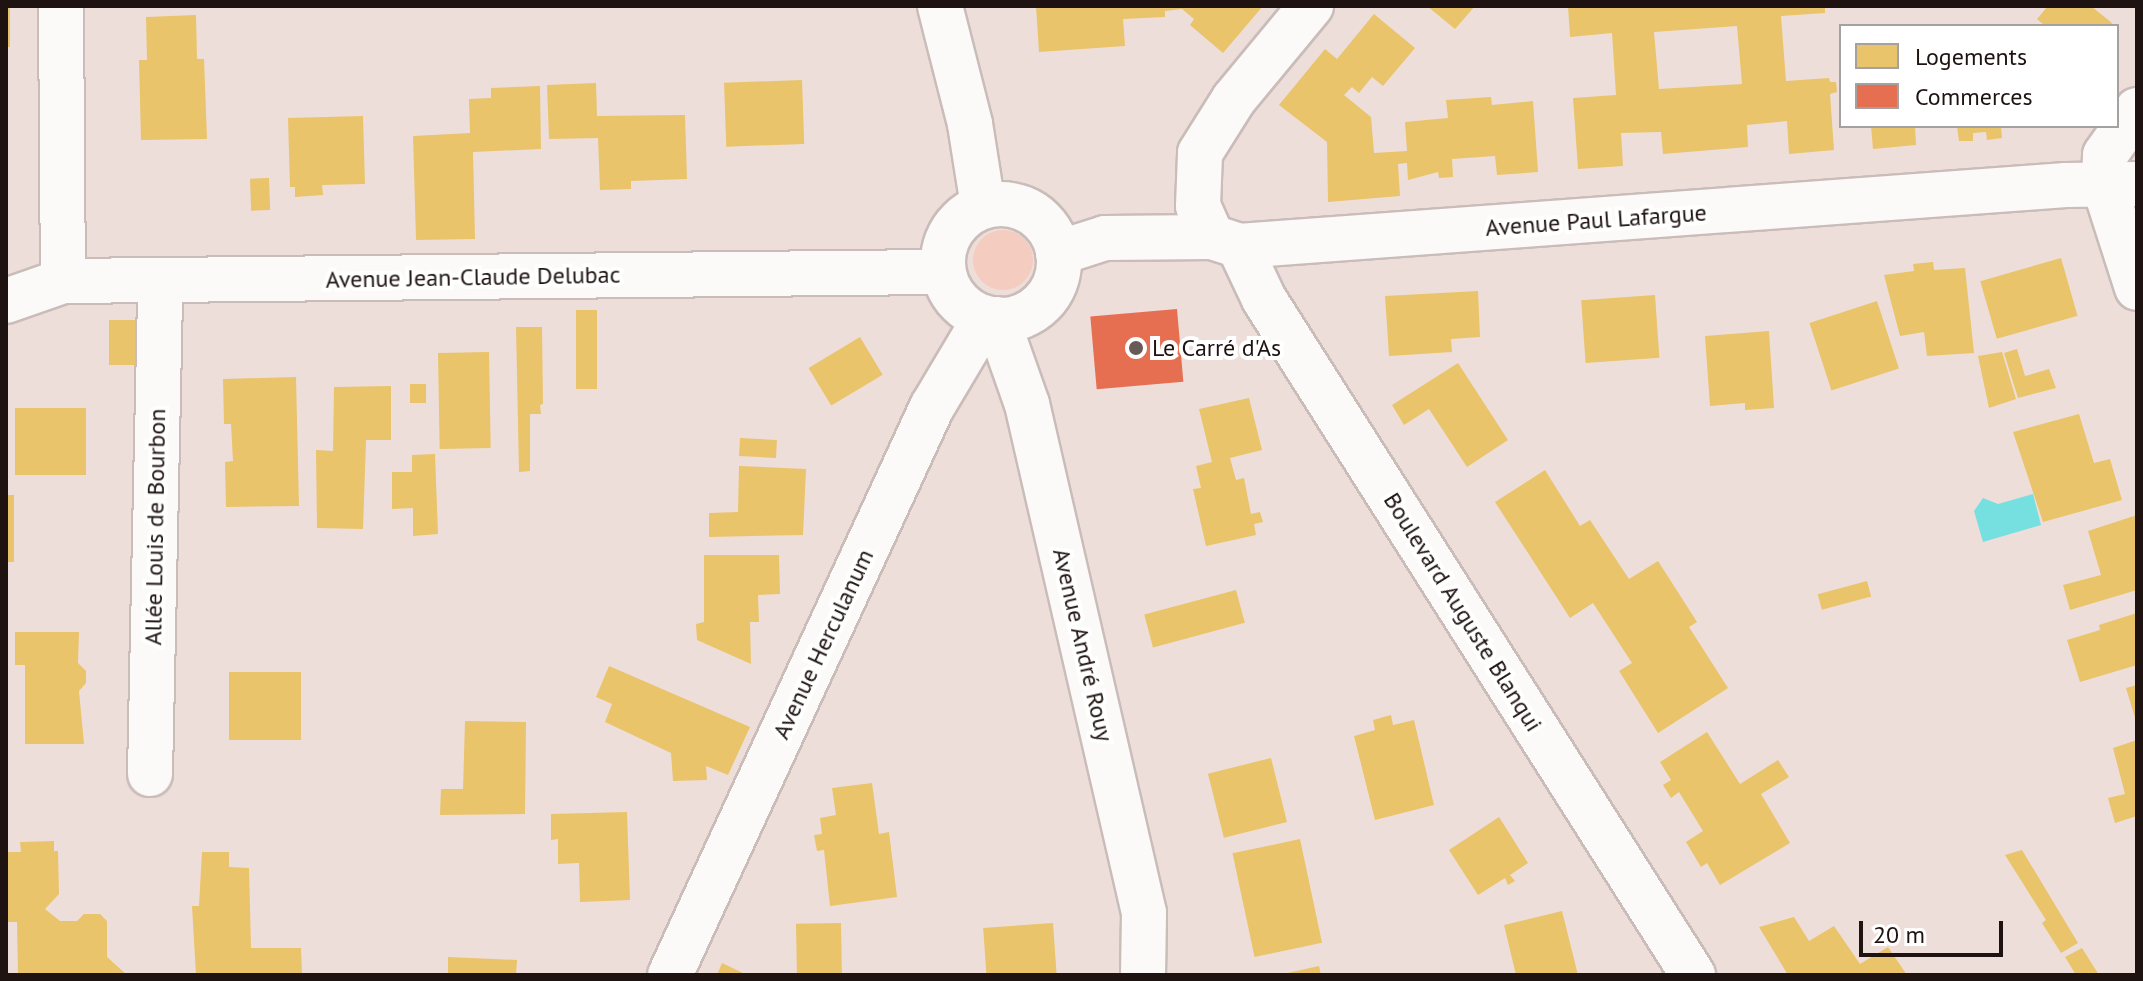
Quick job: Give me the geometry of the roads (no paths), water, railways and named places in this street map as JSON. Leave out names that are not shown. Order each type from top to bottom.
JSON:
[{"type":"street","points":[[61,6],[63,281]]},
{"type":"street","points":[[940,6],[970,124],[983,206]]},
{"type":"street","name":"Boulevard Auguste Blanqui","points":[[1311,6],[1234,99],[1200,153],[1198,206],[1264,299],[1693,975]]},
{"type":"street","points":[[2137,110],[2105,155],[2121,184],[2137,288]]},
{"type":"street","name":"Avenue Paul Lafargue","points":[[1058,253],[1105,238],[1225,241],[2066,185],[2121,184]]},
{"type":"street","points":[[1008,204],[1031,212],[1054,237],[1058,253],[1059,270],[1044,301],[1014,318],[991,319],[957,300],[943,272],[947,239],[956,225],[983,206],[1008,204]]},
{"type":"street","name":"Avenue Jean-Claude Delubac","points":[[6,301],[63,281],[943,272]]},
{"type":"street","name":"Allée Louis de Bourbon","points":[[150,774],[160,281]]},
{"type":"street","name":"Avenue André Rouy","points":[[991,319],[1027,404],[1144,913],[1149,967]]},
{"type":"street","name":"Avenue Herculanum","points":[[670,975],[932,407],[991,319]]},
{"type":"water","points":[[2033,494],[2041,525],[1983,542],[1974,511],[1983,498],[1998,504]]},
{"type":"place","name":"Le Carré d'As","points":[[1136,348]]}]
